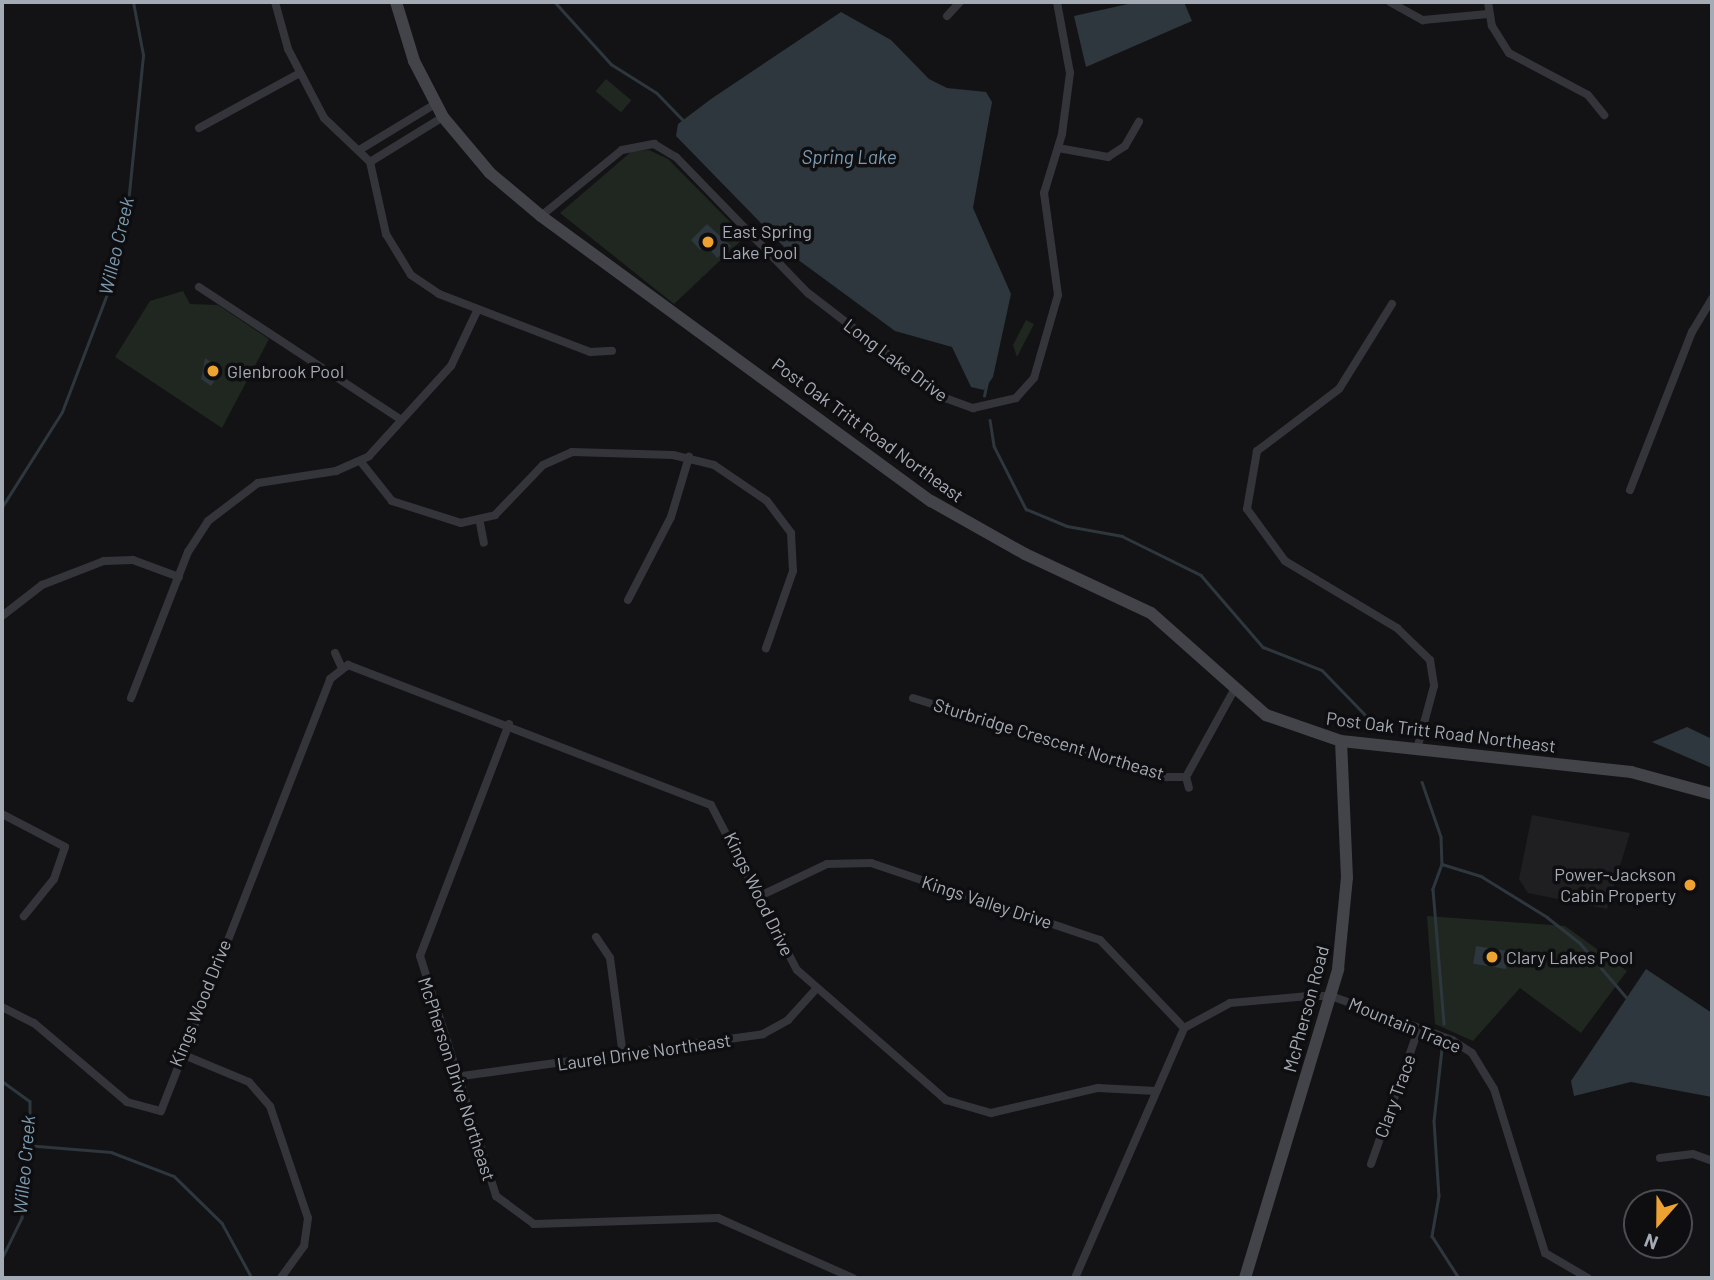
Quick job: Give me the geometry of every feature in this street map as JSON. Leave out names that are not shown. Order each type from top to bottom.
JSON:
[{"type":"street","points":[[275,2],[300,73],[329,124],[361,149],[370,162],[386,234],[404,267],[439,294],[590,352],[612,351]]},
{"type":"street","name":"Post Oak Tritt Road Northeast","points":[[396,2],[435,104],[443,117],[481,164],[541,216],[931,501],[1151,612],[1234,690],[1279,722],[1341,741],[1656,776],[1712,794]]},
{"type":"street","points":[[947,16],[960,2]]},
{"type":"street","name":"Long Lake Drive","points":[[541,216],[633,143],[665,148],[822,305],[945,398],[973,408],[1016,398],[1038,368],[1058,295],[1044,193],[1058,148],[1070,73],[1056,2]]},
{"type":"street","points":[[1390,2],[1423,20],[1488,14]]},
{"type":"street","points":[[1488,2],[1488,14],[1509,53],[1588,95],[1604,115]]},
{"type":"street","points":[[199,128],[300,73]]},
{"type":"street","points":[[361,149],[435,104]]},
{"type":"street","points":[[370,162],[443,117]]},
{"type":"street","points":[[1058,148],[1108,157],[1125,146],[1139,122]]},
{"type":"street","points":[[199,287],[400,419]]},
{"type":"street","points":[[1630,490],[1692,332],[1712,299]]},
{"type":"street","points":[[1392,304],[1339,389],[1257,452],[1247,509],[1285,561],[1397,628],[1430,660],[1434,686],[1417,749]]},
{"type":"street","points":[[131,698],[197,536],[237,494],[275,478],[361,462],[458,357],[478,309]]},
{"type":"street","points":[[361,462],[380,491],[400,505],[447,522],[480,523],[561,455],[689,457],[761,495],[792,533],[793,571],[766,648]]},
{"type":"street","points":[[628,600],[671,517],[689,457]]},
{"type":"street","points":[[480,523],[484,543]]},
{"type":"street","points":[[2,616],[42,585],[104,561],[133,560],[179,577]]},
{"type":"street","points":[[335,653],[341,666]]},
{"type":"street","name":"Kings Wood Drive","points":[[2,1007],[34,1023],[127,1102],[161,1111],[179,1053],[330,679],[341,666],[509,724],[711,805],[789,957],[816,989],[932,1091],[960,1107],[991,1113],[1098,1088],[1156,1091]]},
{"type":"street","name":"Sturbridge Crescent Northeast","points":[[1189,788],[1186,777],[1234,690]]},
{"type":"street","name":"Sturbridge Crescent Northeast","points":[[914,698],[1167,777],[1186,777]]},
{"type":"street","name":"McPherson Drive Northeast","points":[[509,724],[420,956],[455,1077],[491,1185],[523,1220],[550,1225],[702,1214],[853,1278]]},
{"type":"street","name":"McPherson Road","points":[[1245,1278],[1331,996],[1346,906],[1341,741]]},
{"type":"street","points":[[2,814],[70,845],[54,879],[24,916]]},
{"type":"street","name":"Kings Valley Drive","points":[[760,896],[827,863],[871,863],[1100,940],[1184,1028]]},
{"type":"street","points":[[596,937],[610,958],[623,1055]]},
{"type":"street","name":"Laurel Drive Northeast","points":[[455,1077],[763,1034],[788,1020],[816,989]]},
{"type":"street","name":"Mountain Trace","points":[[1184,1028],[1230,1003],[1331,996],[1463,1045],[1482,1063],[1545,1253],[1588,1278]]},
{"type":"street","points":[[1075,1278],[1184,1028]]},
{"type":"street","name":"Clary Trace","points":[[1371,1164],[1419,1028]]},
{"type":"street","points":[[179,1053],[249,1082],[270,1106],[308,1218],[304,1246],[281,1278]]},
{"type":"street","points":[[1660,1158],[1693,1154],[1712,1161]]},
{"type":"shaded area","points":[[606,79],[631,100],[621,112],[596,91]]},
{"type":"shaded area","points":[[649,150],[668,159],[745,237],[674,304],[560,213],[632,151]]},
{"type":"shaded area","points":[[183,291],[190,304],[218,305],[269,339],[222,428],[115,357],[150,301]]},
{"type":"shaded area","points":[[1026,320],[1034,324],[1017,357],[1013,345]]},
{"type":"shaded area","points":[[1532,815],[1630,833],[1607,909],[1528,893],[1519,879]]},
{"type":"shaded area","points":[[1427,916],[1565,926],[1627,971],[1581,1033],[1520,988],[1473,1041],[1435,1024]]},
{"type":"water","points":[[1137,2],[1184,2],[1192,21],[1086,67],[1074,16]]},
{"type":"water","name":"Spring Lake","points":[[841,12],[891,40],[929,79],[947,88],[986,92],[992,102],[973,208],[1011,294],[993,377],[984,390],[971,387],[952,347],[895,331],[793,256],[676,136],[678,124],[711,99]]},
{"type":"water","name":"East Spring Lake Pool","points":[[707,224],[731,246],[717,258],[706,245],[700,250],[691,240]]},
{"type":"water","name":"Glenbrook Pool","points":[[205,358],[222,370],[211,386],[201,379]]},
{"type":"water","points":[[1687,727],[1712,739],[1712,768],[1652,742]]},
{"type":"water","name":"Clary Lakes Pool","points":[[1476,946],[1509,951],[1506,969],[1473,964]]},
{"type":"water","points":[[1646,969],[1712,1013],[1712,1097],[1631,1082],[1574,1096],[1571,1081]]},
{"type":"waterway","name":"Willeo Creek","points":[[2,507],[62,412],[112,281],[127,213],[143,55],[133,2]]},
{"type":"waterway","points":[[555,2],[611,64],[657,93],[685,122]]},
{"type":"waterway","points":[[984,396],[987,382]]},
{"type":"waterway","points":[[990,420],[994,446],[1026,509],[1067,526],[1122,536],[1201,575],[1263,647],[1322,670],[1378,728]]},
{"type":"waterway","points":[[1422,782],[1441,837],[1442,864],[1433,889],[1444,1024]]},
{"type":"waterway","points":[[1442,864],[1481,876],[1547,917],[1580,943],[1627,998]]},
{"type":"waterway","points":[[1442,1049],[1434,1121],[1439,1196],[1432,1236],[1459,1278]]},
{"type":"waterway","name":"Willeo Creek","points":[[2,1081],[30,1101],[22,1218],[2,1259]]},
{"type":"waterway","points":[[25,1145],[111,1152],[174,1176],[222,1223],[252,1278]]},
{"type":"place","name":"East Spring Lake Pool","points":[[708,242]]},
{"type":"place","name":"Glenbrook Pool","points":[[213,371]]},
{"type":"place","name":"Power-Jackson Cabin Property","points":[[1690,885]]},
{"type":"place","name":"Clary Lakes Pool","points":[[1492,957]]}]
